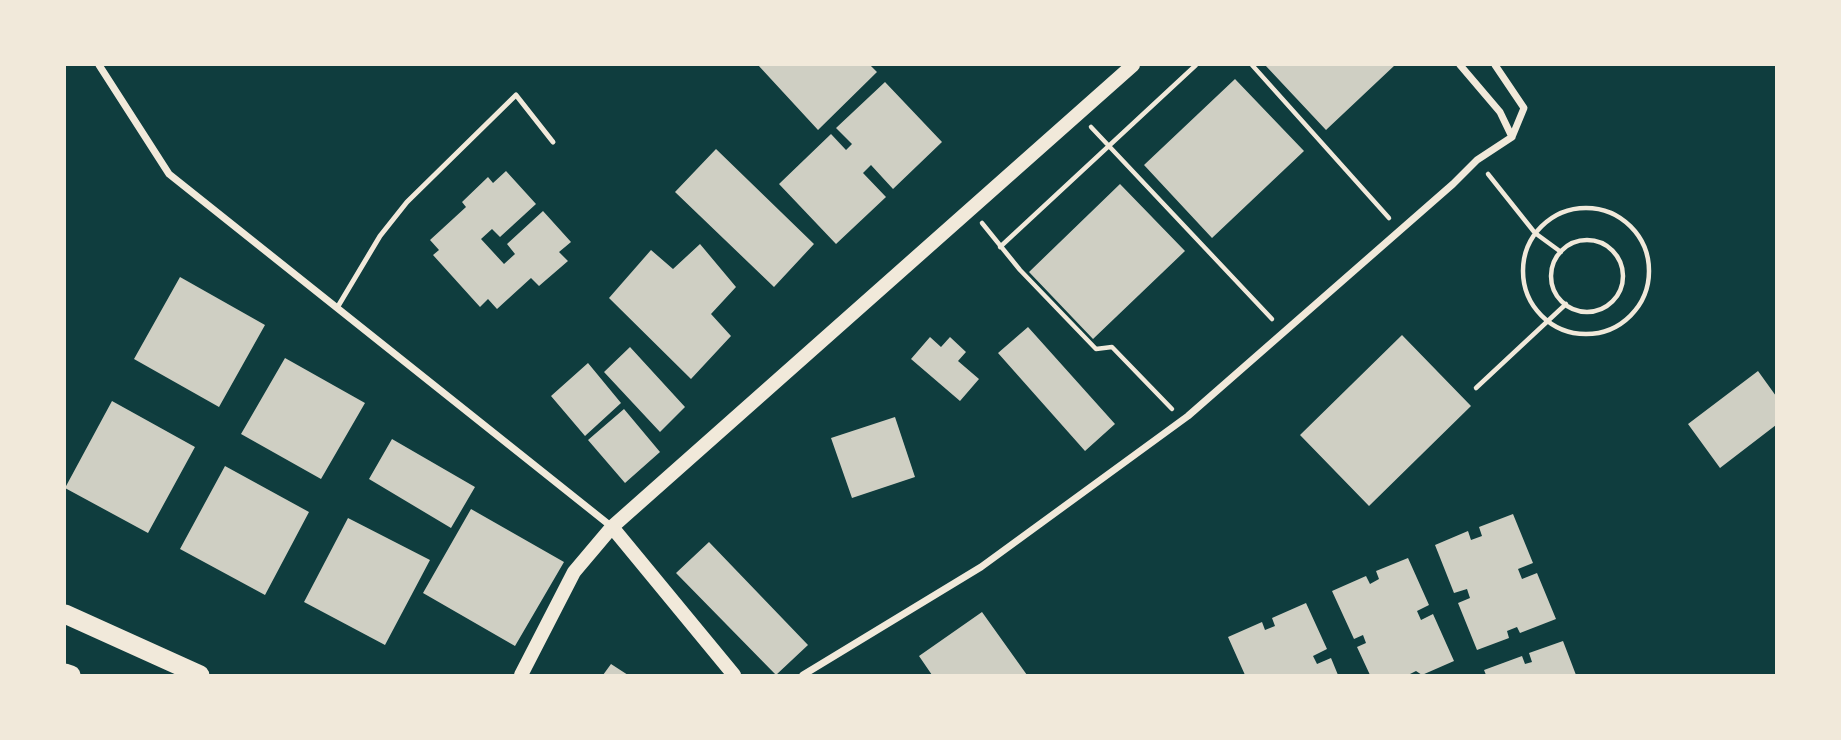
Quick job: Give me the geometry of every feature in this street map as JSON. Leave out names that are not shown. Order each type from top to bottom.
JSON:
[{"type":"highway","points":[[65,614],[200,675]]},
{"type":"highway","points":[[65,673],[71,675]]},
{"type":"main road","points":[[521,675],[574,572],[612,527],[1133,65]]},
{"type":"main road","points":[[612,527],[734,675]]},
{"type":"street","points":[[99,65],[169,174],[612,527]]},
{"type":"street","points":[[1460,65],[1500,112],[1513,137]]},
{"type":"street","points":[[803,675],[981,567],[1183,420],[1477,160],[1513,137],[1524,108],[1495,65]]},
{"type":"lane","points":[[337,308],[380,236],[407,202],[516,95],[553,142]]},
{"type":"path","points":[[1000,247],[1196,65]]},
{"type":"path","points":[[1252,65],[1400,230]]},
{"type":"path","points":[[1078,114],[1284,332]]},
{"type":"path","points":[[1477,160],[1535,233],[1561,252]]},
{"type":"path","points":[[972,208],[1000,247],[1096,349],[1112,347],[1183,420]]},
{"type":"path","points":[[1592,208],[1614,214],[1631,227],[1643,245],[1649,266],[1643,298],[1624,322],[1606,331],[1587,335],[1567,331],[1549,322],[1535,308],[1524,281],[1526,251],[1535,233],[1551,218],[1571,210],[1592,208]]},
{"type":"path","points":[[1593,241],[1614,252],[1623,273],[1618,295],[1600,310],[1576,310],[1566,304],[1553,285],[1554,262],[1561,252],[1570,245],[1593,241]]},
{"type":"path","points":[[1476,388],[1566,304]]},
{"type":"building","points":[[758,65],[870,65],[877,72],[818,130]]},
{"type":"building","points":[[1265,65],[1395,65],[1326,130]]},
{"type":"building","points":[[1235,79],[1304,151],[1212,238],[1144,165]]},
{"type":"building","points":[[885,82],[942,142],[893,189],[871,165],[863,173],[886,197],[836,244],[779,184],[831,134],[846,150],[852,144],[836,128]]},
{"type":"building","points":[[716,149],[814,244],[774,287],[675,192]]},
{"type":"building","points":[[506,171],[536,204],[500,237],[492,229],[481,239],[504,264],[515,254],[507,244],[543,211],[571,242],[559,252],[568,261],[539,286],[531,278],[497,309],[488,299],[480,307],[433,255],[439,250],[430,240],[466,207],[462,202],[488,177],[493,183]]},
{"type":"building","points":[[1120,184],[1185,251],[1093,339],[1029,272]]},
{"type":"building","points":[[700,244],[736,287],[711,314],[731,336],[691,379],[609,298],[651,250],[673,269]]},
{"type":"building","points":[[180,277],[265,325],[219,407],[134,359]]},
{"type":"building","points":[[1028,327],[1115,424],[1085,451],[998,353]]},
{"type":"building","points":[[1402,335],[1471,406],[1369,506],[1300,435]]},
{"type":"building","points":[[930,337],[941,347],[950,337],[966,352],[958,361],[979,379],[960,401],[911,359]]},
{"type":"building","points":[[630,347],[685,407],[660,432],[604,372]]},
{"type":"building","points":[[285,358],[365,403],[321,479],[241,434]]},
{"type":"building","points":[[588,363],[621,403],[585,436],[551,396]]},
{"type":"building","points":[[1758,371],[1776,396],[1776,425],[1720,468],[1688,424]]},
{"type":"building","points":[[112,401],[195,447],[148,533],[65,488]]},
{"type":"building","points":[[624,409],[660,452],[625,483],[588,440]]},
{"type":"building","points":[[895,417],[915,477],[852,498],[831,438]]},
{"type":"building","points":[[392,439],[475,487],[451,528],[369,479]]},
{"type":"building","points":[[225,466],[309,512],[265,595],[180,549]]},
{"type":"building","points":[[471,509],[564,562],[515,646],[423,593]]},
{"type":"building","points":[[1513,514],[1533,563],[1518,569],[1522,579],[1537,573],[1556,619],[1520,633],[1517,627],[1507,631],[1509,638],[1477,650],[1458,603],[1470,598],[1467,589],[1454,593],[1435,545],[1468,531],[1471,540],[1482,536],[1479,527]]},
{"type":"building","points":[[348,518],[430,560],[385,645],[304,602]]},
{"type":"building","points":[[709,542],[808,645],[776,675],[676,573]]},
{"type":"building","points":[[1408,558],[1429,605],[1417,611],[1421,620],[1433,614],[1454,661],[1422,675],[1416,671],[1408,675],[1370,675],[1357,647],[1366,643],[1363,635],[1354,639],[1332,591],[1366,576],[1370,584],[1379,579],[1376,571]]},
{"type":"building","points":[[1306,603],[1327,649],[1313,656],[1317,664],[1331,658],[1338,675],[1245,675],[1228,637],[1262,622],[1265,630],[1275,626],[1272,618]]},
{"type":"building","points":[[982,612],[1027,675],[932,675],[919,656]]},
{"type":"building","points":[[1563,641],[1576,675],[1486,675],[1484,670],[1522,656],[1525,664],[1532,662],[1529,653]]},
{"type":"building","points":[[611,664],[628,675],[603,675]]}]
